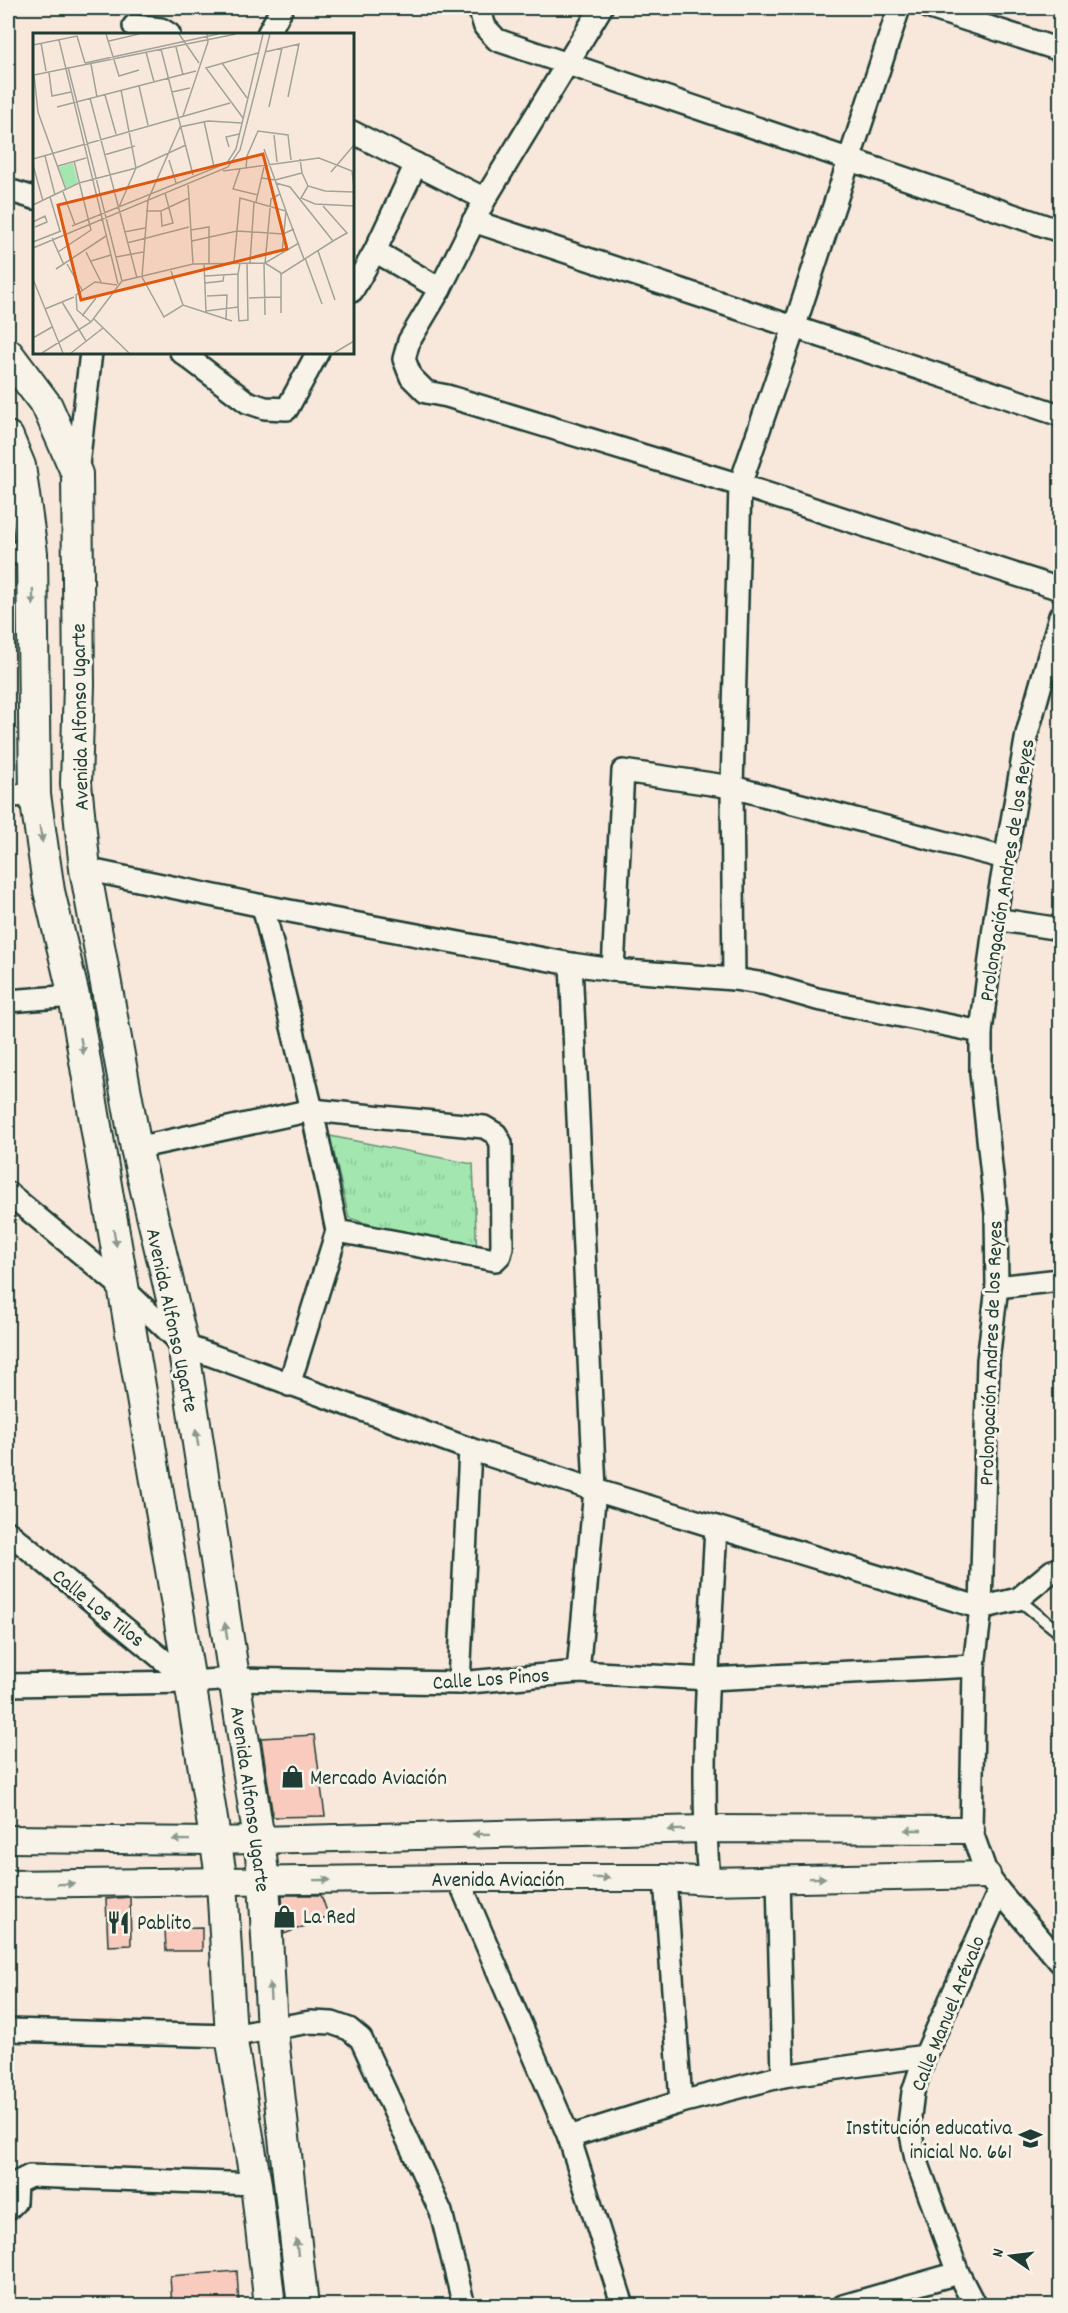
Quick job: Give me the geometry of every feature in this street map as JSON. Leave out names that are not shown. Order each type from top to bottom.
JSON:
[{"type":"main road","name":"Avenida Alfonso Ugarte","points":[[8,354],[47,406],[77,474],[79,685],[76,784],[86,869],[136,1148],[183,1345],[259,1840],[264,1881],[272,2030],[303,2306]]},
{"type":"main road","name":"Avenida Alfonso Ugarte","points":[[8,437],[20,466],[21,796],[49,891],[74,996],[190,1682],[222,1882],[231,2036],[256,2184],[270,2306]]},
{"type":"street","points":[[269,33],[282,8]]},
{"type":"street","points":[[479,8],[485,27],[497,40],[1060,231]]},
{"type":"street","points":[[601,8],[485,199],[440,289],[409,341],[404,359],[411,377],[426,392],[458,399],[740,485],[1060,589]]},
{"type":"street","points":[[735,979],[732,787],[740,485],[899,8]]},
{"type":"street","points":[[930,8],[1060,50]]},
{"type":"street","points":[[134,23],[167,33]]},
{"type":"street","points":[[354,133],[485,199]]},
{"type":"street","points":[[354,288],[375,251],[416,164]]},
{"type":"street","points":[[8,190],[33,198]]},
{"type":"street","points":[[473,221],[1060,415]]},
{"type":"street","points":[[375,251],[440,289]]},
{"type":"street","points":[[77,474],[92,354]]},
{"type":"street","points":[[184,354],[247,402],[265,408],[287,409],[317,354]]},
{"type":"street","name":"Prolongación Andres de los Reyes","points":[[1060,616],[1027,734],[994,920],[981,1032],[981,1073],[996,1213],[997,1287],[988,1360],[981,1608],[974,1666],[971,1830],[993,1883],[1060,1962]]},
{"type":"street","points":[[613,970],[623,771],[732,787],[1005,858]]},
{"type":"street","points":[[86,869],[263,906],[571,964],[613,970],[735,979],[765,984],[818,999],[981,1032]]},
{"type":"street","points":[[263,906],[312,1110],[337,1231],[289,1385]]},
{"type":"street","points":[[994,920],[1060,929]]},
{"type":"street","points":[[571,964],[595,1490],[578,1672]]},
{"type":"street","points":[[8,1001],[74,996]]},
{"type":"street","points":[[136,1148],[312,1110],[484,1127],[496,1134],[501,1143],[502,1247],[500,1255],[495,1260],[337,1231]]},
{"type":"street","points":[[8,1193],[124,1289],[183,1345],[289,1385],[595,1490],[981,1608],[1018,1599],[1052,1571],[1060,1569]]},
{"type":"street","points":[[997,1287],[1060,1280]]},
{"type":"street","points":[[459,1683],[470,1449]]},
{"type":"street","points":[[709,1881],[705,1829],[716,1527]]},
{"type":"street","name":"Calle Los Tilos","points":[[8,1532],[190,1682]]},
{"type":"street","name":"Calle Los Pinos","points":[[8,1685],[190,1682],[234,1679],[459,1683],[578,1672],[709,1679],[974,1666]]},
{"type":"street","name":"Avenida Aviación","points":[[8,1839],[214,1841],[705,1829],[971,1830]]},
{"type":"street","points":[[458,1878],[569,2137],[622,2306]]},
{"type":"street","name":"Avenida Aviación","points":[[8,1884],[458,1878],[665,1878],[709,1881],[778,1879],[993,1883]]},
{"type":"street","points":[[665,1878],[681,2102]]},
{"type":"street","points":[[778,1879],[783,2076]]},
{"type":"street","name":"Calle Manuel Arévalo","points":[[975,2306],[958,2272],[916,2159],[909,2124],[913,2091],[925,2056],[993,1883]]},
{"type":"street","points":[[8,2030],[231,2036],[310,2022],[332,2023],[349,2029],[361,2039],[441,2212],[464,2306]]},
{"type":"street","points":[[569,2137],[681,2102],[783,2076],[925,2056]]},
{"type":"street","points":[[8,2209],[15,2202],[16,2183],[30,2176],[256,2184]]},
{"type":"street","points":[[843,2306],[958,2272]]},
{"type":"lane","points":[[1018,1599],[1060,1633]]},
{"type":"green space","points":[[330,1136],[473,1164],[477,1256],[349,1218]]},
{"type":"building","name":"Mercado Aviación","points":[[314,1735],[325,1816],[273,1817],[261,1738]]},
{"type":"building","points":[[282,1895],[321,1895],[329,1917],[284,1934]]},
{"type":"building","name":"Pablito","points":[[130,1897],[131,1945],[108,1946],[106,1899]]},
{"type":"building","points":[[202,1927],[202,1951],[166,1951],[165,1928]]},
{"type":"building","points":[[237,2271],[239,2306],[172,2306],[170,2276]]},
{"type":"place","name":"Mercado Aviación","points":[[292,1777]]},
{"type":"place","name":"La Red","points":[[285,1916]]},
{"type":"place","name":"Pablito","points":[[119,1922]]},
{"type":"place","name":"Institución educativa inicial No. 661","points":[[1030,2139]]}]
